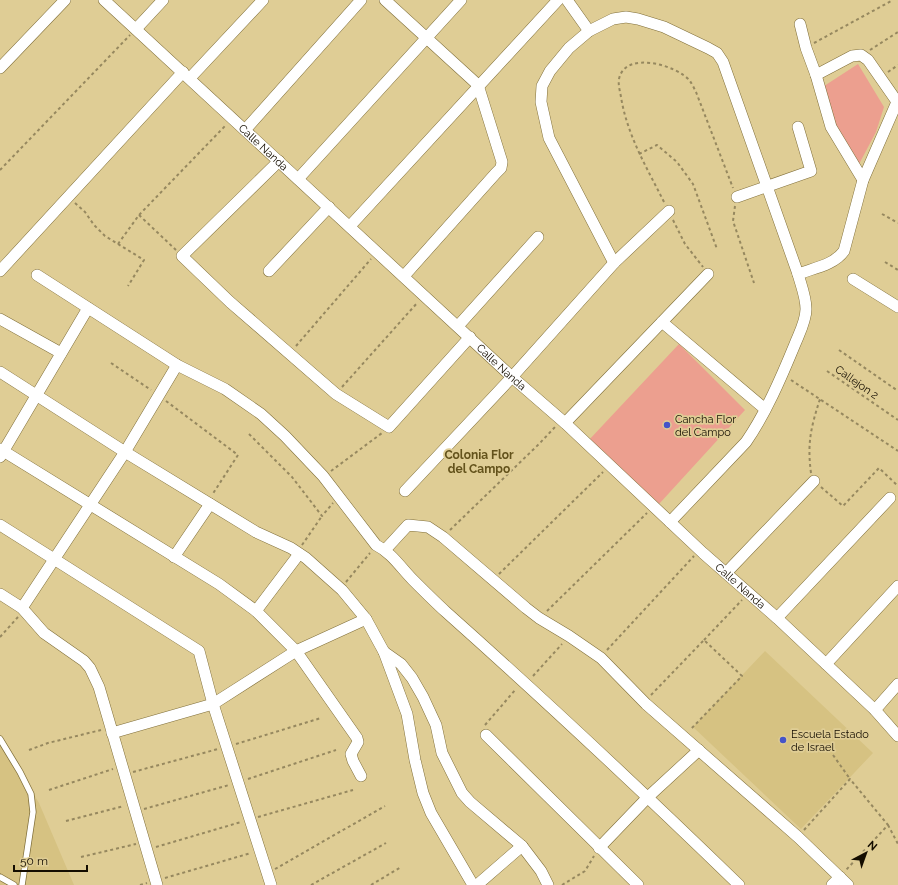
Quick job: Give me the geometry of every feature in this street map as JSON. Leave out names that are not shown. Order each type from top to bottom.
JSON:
[{"type":"street","points":[[0,68],[65,0]]},
{"type":"street","name":"Calle Nanda","points":[[104,0],[512,377],[563,421],[700,550],[777,618],[875,710],[898,736]]},
{"type":"street","points":[[136,29],[164,0]]},
{"type":"street","points":[[0,271],[68,197],[186,75],[263,0]]},
{"type":"street","points":[[245,130],[361,0]]},
{"type":"street","points":[[385,0],[478,85],[502,162],[501,168],[404,276]]},
{"type":"street","points":[[298,179],[461,0]]},
{"type":"street","points":[[350,226],[478,85],[558,0]]},
{"type":"street","points":[[567,0],[590,31]]},
{"type":"street","points":[[614,263],[549,138],[541,102],[542,86],[550,71],[569,48],[590,31],[612,19],[626,17],[664,27],[717,53],[723,62],[798,274],[806,311],[802,326],[782,374],[755,429],[746,442],[670,522]]},
{"type":"street","points":[[800,24],[831,128],[863,180]]},
{"type":"street","points":[[798,274],[834,261],[839,258],[844,251],[863,180],[897,102],[868,60],[861,56],[852,56],[816,75]]},
{"type":"street","points":[[737,198],[811,171],[798,127]]},
{"type":"street","points":[[279,161],[182,256],[230,302],[336,394],[389,427],[470,337]]},
{"type":"street","points":[[269,271],[329,207]]},
{"type":"street","points":[[405,491],[512,377],[614,263],[669,211]]},
{"type":"street","points":[[458,326],[538,237]]},
{"type":"street","points":[[563,421],[708,274]]},
{"type":"street","points":[[37,275],[177,365],[225,389],[261,414],[285,436],[323,476],[338,497],[380,548],[413,581],[648,797],[739,885]]},
{"type":"street","points":[[852,279],[898,307]]},
{"type":"street","points":[[88,308],[37,396],[1,453],[90,505],[219,584],[256,611],[296,651],[357,738],[358,742],[351,754],[361,776]]},
{"type":"street","points":[[0,319],[61,353]]},
{"type":"street","points":[[662,322],[765,408]]},
{"type":"street","points":[[23,609],[124,452],[177,365]]},
{"type":"street","points":[[0,372],[124,452],[256,532],[306,558],[341,589],[366,619],[384,652],[407,714],[415,760],[423,793],[431,813],[473,885]]},
{"type":"street","points":[[726,573],[814,481]]},
{"type":"street","points":[[777,618],[890,498]]},
{"type":"street","points":[[174,557],[209,503]]},
{"type":"street","points":[[380,548],[408,525],[428,527],[443,537],[492,580],[539,618],[601,658],[644,702],[798,837],[848,885]]},
{"type":"street","points":[[0,526],[199,652],[213,704],[271,885]]},
{"type":"street","points":[[256,611],[298,553]]},
{"type":"street","points":[[826,664],[898,586]]},
{"type":"street","points":[[0,594],[23,609],[44,633],[84,661],[90,668],[99,687],[156,883]]},
{"type":"street","points":[[111,730],[213,704],[296,651],[366,619]]},
{"type":"street","points":[[384,652],[401,664],[412,678],[436,725],[442,753],[462,793],[470,802],[522,846],[548,885]]},
{"type":"street","points":[[875,710],[898,684]]},
{"type":"street","points":[[486,735],[638,885]]},
{"type":"street","points":[[599,848],[648,797],[699,750]]},
{"type":"street","points":[[477,885],[522,846]]},
{"type":"street","points":[[832,885],[840,877]]},
{"type":"lane","points":[[0,739],[20,772],[31,794],[33,812],[22,885]]},
{"type":"lane","points":[[0,877],[14,885]]},
{"type":"path","points":[[806,48],[893,0]]},
{"type":"path","points":[[0,170],[136,29]]},
{"type":"path","points":[[861,56],[898,32]]},
{"type":"path","points":[[708,274],[685,244],[639,154],[623,110],[619,78],[623,71],[632,64],[643,62],[669,68],[689,80],[696,92],[737,198],[733,221],[754,284]]},
{"type":"path","points":[[118,244],[139,215],[233,118]]},
{"type":"path","points":[[639,154],[657,145],[677,162],[693,184],[717,249]]},
{"type":"path","points":[[68,197],[85,212],[105,236],[144,260],[128,286]]},
{"type":"path","points":[[882,214],[898,223]]},
{"type":"path","points":[[139,215],[182,256]]},
{"type":"path","points":[[289,354],[377,252]]},
{"type":"path","points":[[886,262],[898,270]]},
{"type":"path","points":[[336,394],[424,295]]},
{"type":"path","points":[[839,350],[898,391]]},
{"type":"path","points":[[110,363],[158,396],[238,455],[209,503]]},
{"type":"path","name":"Callejon 2","points":[[827,371],[898,420]]},
{"type":"path","points":[[782,374],[898,451]]},
{"type":"path","points":[[820,399],[810,431],[809,458],[811,474],[814,481],[843,506],[879,468],[898,486]]},
{"type":"path","points":[[443,537],[563,421]]},
{"type":"path","points":[[323,476],[389,427]]},
{"type":"path","points":[[249,434],[292,477],[322,516]]},
{"type":"path","points":[[492,580],[610,465]]},
{"type":"path","points":[[298,553],[322,516],[338,497]]},
{"type":"path","points":[[539,618],[653,506]]},
{"type":"path","points":[[341,589],[380,548]]},
{"type":"path","points":[[601,658],[700,550]]},
{"type":"path","points":[[644,702],[749,593]]},
{"type":"path","points":[[0,637],[23,609]]},
{"type":"path","points":[[486,735],[483,728],[524,682],[569,636]]},
{"type":"path","points":[[684,736],[742,676],[704,640]]},
{"type":"path","points":[[49,790],[226,746],[321,718]]},
{"type":"path","points":[[29,750],[48,742],[111,730]]},
{"type":"path","points":[[66,821],[238,783],[336,750]]},
{"type":"path","points":[[833,755],[850,780],[888,825],[898,844]]},
{"type":"path","points":[[798,837],[850,780]]},
{"type":"path","points":[[81,857],[145,846],[250,819],[353,790]]},
{"type":"path","points":[[267,874],[385,806]]},
{"type":"path","points":[[840,877],[888,825]]},
{"type":"path","points":[[311,885],[386,843]]},
{"type":"path","points":[[562,885],[585,871],[599,848]]},
{"type":"path","points":[[140,885],[156,883],[260,851]]},
{"type":"path","points":[[371,885],[401,867]]},
{"type":"shaded area","points":[[858,64],[884,107],[876,132],[858,166],[833,129],[821,88]]},
{"type":"shaded area","name":"Cancha Flor del Campo","points":[[679,344],[745,410],[659,504],[588,441]]},
{"type":"shaded area","name":"Escuela Estado de Israel","points":[[765,651],[873,753],[801,829],[693,727]]},
{"type":"shaded area","points":[[0,737],[39,803],[74,885],[0,885]]},
{"type":"place","name":"Cancha Flor del Campo","points":[[667,425]]},
{"type":"place","name":"Escuela Estado de Israel","points":[[783,740]]},
{"type":"district","name":"Colonia Flor del Campo","points":[[479,462]]}]
